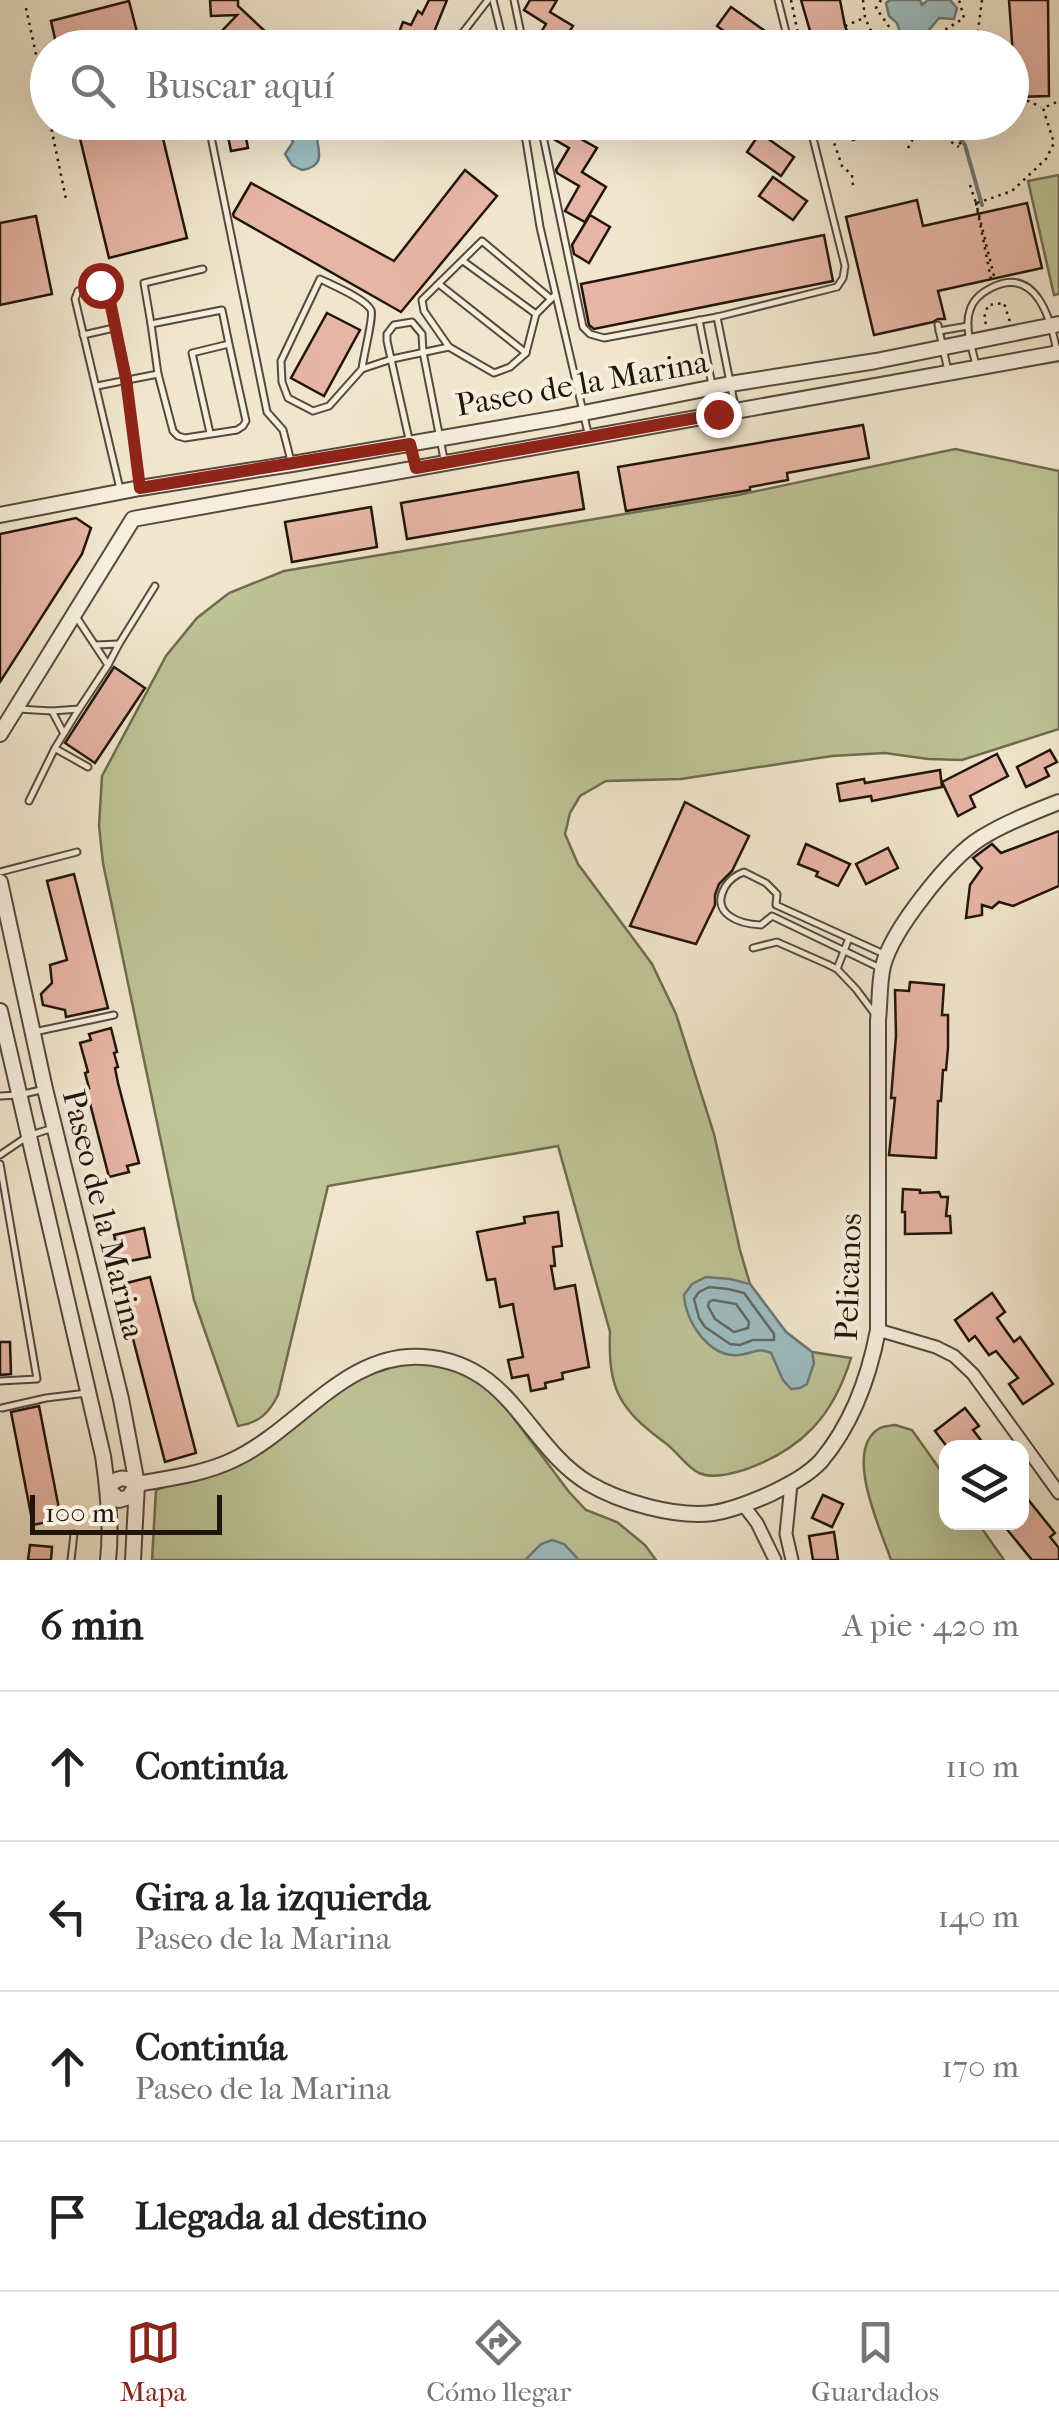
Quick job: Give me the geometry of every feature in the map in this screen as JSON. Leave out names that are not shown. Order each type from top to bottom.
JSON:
[{"type":"street","name":"Paseo de la Marina","points":[[0,515],[876,361],[942,348],[969,334],[990,339],[1055,325]]},
{"type":"street","name":"Paseo de la Marina","points":[[134,519],[1058,354]]},
{"type":"street","points":[[558,418],[562,441]]},
{"type":"street","points":[[0,734],[134,519],[140,488]]},
{"type":"street","name":"Pelicanos","points":[[108,1489],[119,1500],[129,1497],[138,1484],[231,1462],[258,1447],[360,1370],[393,1358],[424,1357],[480,1374],[587,1482],[646,1506],[688,1514],[744,1506],[790,1484],[818,1464],[858,1402],[878,1330],[878,1020],[884,962],[932,884],[978,839],[1059,802]]},
{"type":"street","name":"Paseo de la Marina","points":[[0,882],[138,1484],[132,1560]]},
{"type":"street","name":"Paseo de la Marina","points":[[0,1012],[90,1392],[108,1489],[108,1560]]},
{"type":"street","points":[[35,1164],[62,1157]]},
{"type":"street","points":[[878,1330],[936,1346],[954,1356],[973,1374],[1059,1493]]},
{"type":"street","points":[[790,1484],[786,1534],[792,1560]]},
{"type":"street","points":[[744,1506],[774,1560]]},
{"type":"street","points":[[766,1542],[786,1534]]},
{"type":"lane","points":[[466,30],[490,0]]},
{"type":"lane","points":[[490,0],[499,30]]},
{"type":"lane","points":[[514,0],[520,30]]},
{"type":"lane","points":[[778,0],[786,30]]},
{"type":"lane","points":[[212,140],[266,412],[283,430],[292,464]]},
{"type":"lane","points":[[526,140],[553,297],[589,436]]},
{"type":"lane","points":[[544,140],[583,327],[604,338],[717,317],[836,287],[845,266],[814,140]]},
{"type":"lane","points":[[482,241],[553,297],[536,314],[526,353],[510,367],[494,373],[450,347],[424,311],[422,300],[482,241]]},
{"type":"lane","points":[[463,261],[536,314]]},
{"type":"lane","points":[[151,324],[222,310],[244,426],[185,438],[173,431],[158,374],[144,283],[203,269]]},
{"type":"lane","points":[[362,369],[371,310],[364,302],[320,279],[281,360],[282,382],[288,398],[313,411],[329,406],[362,369],[450,347]]},
{"type":"lane","points":[[977,368],[968,313],[974,300],[994,282],[1020,283],[1034,293],[1055,325],[1058,354]]},
{"type":"lane","points":[[118,493],[75,299],[78,291],[90,285],[100,285],[108,292],[126,379],[140,488]]},
{"type":"lane","points":[[440,285],[526,353]]},
{"type":"lane","points":[[717,317],[736,410]]},
{"type":"lane","points":[[699,320],[718,414]]},
{"type":"lane","points":[[416,468],[387,334],[394,325],[412,322],[422,334],[445,462]]},
{"type":"lane","points":[[83,335],[116,328]]},
{"type":"lane","points":[[948,373],[938,328],[969,334]]},
{"type":"lane","points":[[210,433],[192,353],[230,344]]},
{"type":"lane","points":[[97,386],[158,374]]},
{"type":"lane","points":[[29,801],[63,732],[155,586]]},
{"type":"lane","points":[[75,614],[108,665]]},
{"type":"lane","points":[[96,645],[119,644]]},
{"type":"lane","points":[[14,709],[78,709]]},
{"type":"lane","points":[[52,711],[63,732]]},
{"type":"lane","points":[[54,748],[88,767]]},
{"type":"lane","points":[[0,872],[77,852]]},
{"type":"lane","points":[[744,872],[766,882],[777,894],[776,905],[772,916],[761,925],[724,914],[720,905],[727,883],[744,872]]},
{"type":"lane","points":[[776,905],[849,938],[884,962]]},
{"type":"lane","points":[[772,916],[844,952],[884,962]]},
{"type":"lane","points":[[837,969],[849,938]]},
{"type":"lane","points":[[753,948],[777,942],[837,969],[878,1020]]},
{"type":"lane","points":[[32,1032],[114,1015]]},
{"type":"lane","points":[[0,1096],[45,1089]]},
{"type":"lane","points":[[0,1155],[28,1136],[54,1128]]},
{"type":"lane","points":[[0,1164],[37,1380],[0,1381]]},
{"type":"lane","points":[[2,1408],[90,1392]]},
{"type":"lane","points":[[71,1560],[74,1534]]},
{"type":"path","points":[[791,0],[797,30]]},
{"type":"path","points":[[863,0],[871,30]]},
{"type":"path","points":[[881,0],[876,8],[890,30]]},
{"type":"path","points":[[945,30],[964,18],[959,0]]},
{"type":"path","points":[[979,30],[982,0]]},
{"type":"path","points":[[26,8],[31,30]]},
{"type":"path","points":[[846,26],[865,18]]},
{"type":"path","points":[[976,203],[1012,191],[1046,159],[1054,143],[1043,108],[1029,101]]},
{"type":"path","points":[[1043,108],[1059,101]]},
{"type":"path","points":[[54,140],[66,200]]},
{"type":"path","points":[[833,140],[842,166],[852,175],[853,186]]},
{"type":"path","points":[[908,148],[912,140]]},
{"type":"path","points":[[970,186],[979,214]]},
{"type":"path","points":[[976,203],[994,282]]},
{"type":"path","points":[[990,339],[984,318],[988,305],[995,303],[1006,306],[1014,333]]},
{"type":"green space","points":[[1059,175],[1059,294],[1054,295],[1028,181]]},
{"type":"green space","points":[[955,449],[1059,471],[1059,729],[962,760],[885,753],[832,756],[681,779],[606,781],[580,796],[570,813],[565,834],[578,864],[652,964],[676,1014],[714,1134],[750,1284],[786,1332],[812,1352],[851,1358],[824,1414],[812,1429],[782,1452],[744,1470],[716,1476],[694,1470],[636,1418],[614,1382],[610,1332],[558,1146],[328,1186],[278,1395],[262,1416],[238,1426],[194,1300],[103,863],[99,826],[102,776],[166,656],[197,618],[229,593],[284,571],[738,495]]},
{"type":"green space","points":[[440,1363],[475,1375],[501,1401],[586,1510],[617,1522],[645,1545],[656,1560],[152,1560],[156,1490],[242,1458],[355,1378],[396,1364]]},
{"type":"green space","points":[[895,1425],[912,1430],[939,1468],[939,1530],[983,1530],[1004,1560],[891,1560],[864,1471],[869,1438],[880,1428]]},
{"type":"water","points":[[920,0],[922,5],[928,0],[950,0],[957,8],[954,19],[939,18],[929,30],[899,30],[889,16],[886,3]]},
{"type":"water","points":[[317,140],[316,164],[302,170],[292,165],[285,154],[293,142]]},
{"type":"water","points":[[706,1277],[750,1284],[786,1332],[812,1352],[814,1363],[807,1384],[791,1389],[771,1353],[728,1354],[718,1351],[701,1336],[689,1316],[684,1295],[692,1284]]},
{"type":"water","points":[[552,1540],[564,1544],[579,1560],[525,1560],[541,1544]]},
{"type":"building","points":[[210,0],[238,0],[238,6],[264,30],[223,30],[237,15],[211,16]]},
{"type":"building","points":[[429,0],[447,0],[435,30],[400,30],[403,22],[411,25],[418,11],[422,14]]},
{"type":"building","points":[[530,0],[557,0],[550,12],[573,26],[570,30],[542,30],[546,24],[524,10]]},
{"type":"building","points":[[801,0],[840,0],[847,30],[810,30]]},
{"type":"building","points":[[1009,0],[1048,0],[1049,96],[1029,97],[1029,30],[1011,30]]},
{"type":"building","points":[[129,1],[136,30],[53,30],[51,21]]},
{"type":"building","points":[[731,7],[764,30],[722,30],[717,26]]},
{"type":"building","points":[[80,140],[163,140],[187,238],[109,258]]},
{"type":"building","points":[[229,140],[246,140],[248,148],[231,151]]},
{"type":"building","points":[[555,140],[583,140],[597,148],[582,172],[606,187],[585,222],[565,211],[579,186],[556,170],[569,148]]},
{"type":"building","points":[[755,140],[770,140],[794,157],[781,176],[747,152]]},
{"type":"building","points":[[465,170],[497,196],[401,312],[233,214],[251,183],[394,261]]},
{"type":"building","points":[[773,177],[807,201],[793,220],[759,196]]},
{"type":"building","points":[[917,200],[923,226],[1027,203],[1042,268],[938,291],[945,319],[874,335],[846,217]]},
{"type":"building","points":[[590,215],[610,227],[589,263],[574,254],[572,245]]},
{"type":"building","points":[[36,216],[52,294],[0,305],[0,223]]},
{"type":"building","points":[[824,235],[833,281],[594,329],[589,325],[581,284]]},
{"type":"building","points":[[327,313],[360,330],[324,396],[291,378]]},
{"type":"building","points":[[863,425],[869,458],[787,473],[788,480],[750,490],[626,511],[618,467]]},
{"type":"building","points":[[578,472],[584,509],[407,539],[401,503]]},
{"type":"building","points":[[371,507],[377,547],[292,562],[285,522]]},
{"type":"building","points":[[76,518],[91,528],[82,554],[0,682],[0,534]]},
{"type":"building","points":[[114,667],[145,688],[95,763],[65,743]]},
{"type":"building","points":[[1050,750],[1057,762],[1045,768],[1049,776],[1026,787],[1017,767]]},
{"type":"building","points":[[997,754],[1008,776],[970,796],[975,807],[958,816],[942,782]]},
{"type":"building","points":[[940,770],[942,787],[872,801],[871,796],[840,801],[837,784]]},
{"type":"building","points":[[685,802],[749,836],[732,871],[719,884],[715,905],[696,944],[630,926]]},
{"type":"building","points":[[1059,831],[1059,886],[1013,906],[999,902],[992,908],[982,905],[982,915],[966,918],[970,885],[982,868],[973,858],[992,844],[1001,853]]},
{"type":"building","points":[[806,844],[850,864],[838,886],[798,864]]},
{"type":"building","points":[[888,848],[898,868],[866,884],[856,864]]},
{"type":"building","points":[[74,874],[108,1008],[66,1017],[65,1010],[43,1005],[41,994],[52,983],[50,965],[67,960],[47,881]]},
{"type":"building","points":[[910,982],[944,985],[942,1015],[948,1015],[948,1048],[938,1101],[936,1158],[889,1155],[895,1098],[891,1098],[895,990],[909,991]]},
{"type":"building","points":[[111,1028],[118,1083],[139,1163],[127,1166],[129,1172],[109,1177],[86,1088],[88,1072],[80,1043],[91,1040],[89,1034]]},
{"type":"building","points":[[903,1189],[939,1192],[941,1197],[948,1197],[946,1216],[950,1216],[951,1233],[905,1234]]},
{"type":"building","points":[[558,1212],[562,1246],[553,1247],[555,1289],[575,1285],[589,1367],[562,1373],[563,1379],[531,1391],[528,1375],[512,1378],[508,1360],[523,1357],[513,1304],[500,1307],[495,1279],[487,1280],[477,1232],[525,1223],[524,1217]]},
{"type":"building","points":[[144,1228],[150,1257],[120,1263],[114,1235]]},
{"type":"building","points":[[150,1277],[196,1453],[165,1462],[119,1285]]},
{"type":"building","points":[[992,1293],[1005,1312],[997,1318],[1014,1342],[1020,1337],[1053,1384],[1023,1404],[1009,1384],[1018,1378],[996,1351],[989,1355],[975,1336],[969,1341],[955,1320]]},
{"type":"building","points":[[0,1342],[10,1342],[11,1374],[0,1375]]},
{"type":"building","points":[[39,1406],[61,1519],[33,1525],[11,1412]]},
{"type":"building","points":[[965,1408],[979,1426],[973,1430],[981,1440],[942,1440],[935,1431]]},
{"type":"building","points":[[823,1495],[843,1504],[832,1527],[812,1518]]},
{"type":"building","points":[[1029,1501],[1055,1533],[1050,1537],[1059,1548],[1059,1560],[1032,1560],[1007,1530],[1029,1530]]},
{"type":"building","points":[[834,1532],[838,1560],[813,1560],[809,1536]]},
{"type":"building","points":[[30,1545],[52,1547],[51,1560],[28,1560]]},
{"type":"waterway","points":[[961,140],[982,205]]},
{"type":"route","points":[[100,285],[108,292],[126,379],[140,488],[410,444],[416,468],[718,414]]}]
